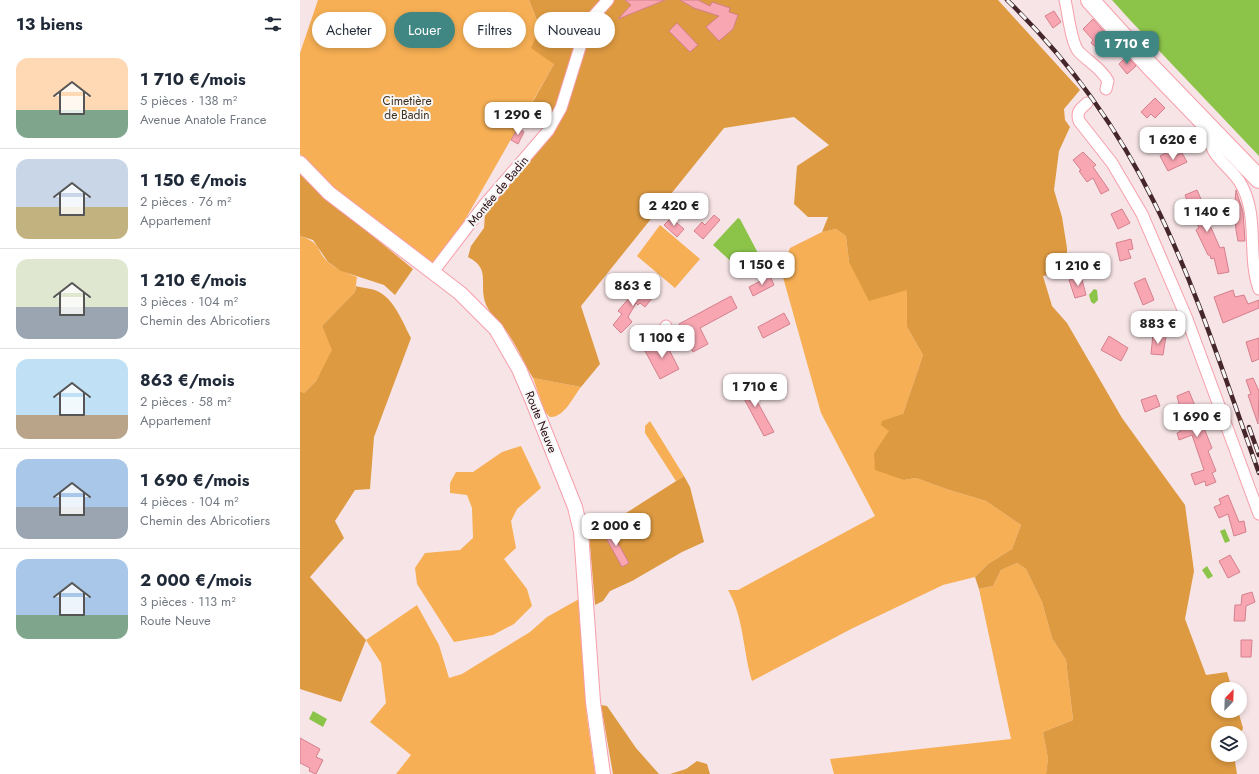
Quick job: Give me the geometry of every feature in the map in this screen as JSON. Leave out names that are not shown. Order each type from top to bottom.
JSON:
[{"type":"main road","points":[[1090,0],[1211,130],[1259,179]]},
{"type":"street","name":"Montée de Badin","points":[[432,272],[485,204],[548,131],[561,108],[585,31],[591,18],[608,0]]},
{"type":"street","points":[[1065,0],[1074,44],[1078,52],[1104,74],[1108,81],[1106,89]]},
{"type":"street","points":[[1087,104],[1078,111],[1077,115],[1079,121],[1112,164],[1142,214],[1187,319],[1259,514]]},
{"type":"street","points":[[1211,130],[1209,140],[1212,149],[1242,185],[1251,208],[1254,270],[1259,289]]},
{"type":"street","name":"Route Neuve","points":[[300,163],[329,193],[460,294],[487,319],[509,349],[531,397],[575,507],[581,538],[593,702],[603,774]]},
{"type":"green space","name":"Cimetière de Badin","points":[[318,0],[529,0],[534,13],[534,48],[548,48],[554,64],[462,225],[432,263],[334,189],[300,154],[300,53],[312,18],[312,48],[386,48],[386,12],[314,12]]},
{"type":"green space","points":[[660,225],[700,259],[675,288],[637,256]]},
{"type":"green space","points":[[836,229],[846,236],[849,262],[907,290],[907,327],[923,355],[903,414],[874,453],[904,480],[916,478],[986,501],[1021,525],[1012,549],[988,564],[975,577],[943,585],[853,628],[752,681],[740,623],[733,600],[728,590],[738,590],[875,516],[821,413],[781,270],[790,248],[822,232]]},
{"type":"green space","points":[[300,236],[313,242],[329,263],[357,277],[355,292],[322,326],[333,350],[316,381],[304,393],[300,391]]},
{"type":"green space","points":[[533,378],[581,387],[564,411],[550,417],[545,412]]},
{"type":"green space","points":[[650,421],[684,476],[676,481],[645,433],[645,426]]},
{"type":"green space","points":[[521,446],[541,488],[517,509],[511,521],[516,548],[504,559],[527,589],[532,606],[514,624],[493,635],[454,642],[417,584],[415,568],[425,553],[460,550],[473,538],[472,508],[467,495],[450,493],[450,483],[456,472],[473,472],[502,452]]},
{"type":"green space","points":[[1017,563],[1026,569],[1042,602],[1052,638],[1066,660],[1073,720],[1043,732],[1048,759],[1046,774],[834,774],[830,759],[1011,739],[979,589],[993,586],[1001,570]]},
{"type":"green space","points":[[579,599],[587,717],[595,774],[396,774],[411,755],[370,722],[386,703],[381,663],[366,640],[417,605],[439,645],[449,678],[462,674],[530,632],[547,617]]},
{"type":"shaded area","points":[[529,0],[998,0],[1080,90],[1064,109],[1065,120],[1070,127],[1059,151],[1054,190],[1062,217],[1067,248],[1067,271],[1043,276],[1052,306],[1067,323],[1122,418],[1185,505],[1194,571],[1185,619],[1206,675],[1227,672],[1230,682],[1211,682],[1211,718],[1240,718],[1242,726],[1211,726],[1211,762],[1235,762],[1237,774],[1046,774],[1048,759],[1043,732],[1073,720],[1066,660],[1052,638],[1042,602],[1026,569],[1017,563],[1001,570],[993,586],[979,589],[975,577],[988,564],[1012,549],[1021,525],[986,501],[916,478],[904,480],[875,470],[874,453],[889,431],[881,425],[882,421],[903,414],[923,355],[907,327],[907,290],[869,301],[849,262],[846,236],[836,229],[822,232],[828,217],[808,217],[794,204],[797,166],[829,145],[794,117],[724,128],[581,306],[600,364],[581,387],[533,378],[511,337],[487,306],[483,295],[482,271],[480,266],[468,257],[471,246],[484,228],[485,214],[556,125],[546,119],[531,105],[554,64],[531,48],[534,41],[534,48],[615,48],[615,12],[534,13]]},
{"type":"shaded area","points":[[1112,0],[1259,0],[1259,156],[1130,20]]},
{"type":"shaded area","points":[[300,172],[330,201],[413,269],[395,295],[384,285],[341,271],[328,262],[313,240],[300,236]]},
{"type":"shaded area","points":[[738,218],[740,219],[759,255],[740,268],[713,245]]},
{"type":"shaded area","points":[[356,286],[375,290],[383,294],[393,305],[411,338],[374,437],[370,489],[355,490],[335,521],[344,538],[310,577],[366,640],[341,702],[300,689],[300,391],[304,393],[316,381],[332,350],[322,326],[355,292]]},
{"type":"shaded area","points":[[1094,289],[1097,290],[1098,300],[1094,304],[1091,302],[1089,295]]},
{"type":"shaded area","points":[[684,476],[690,487],[704,542],[682,552],[632,581],[610,591],[603,601],[595,605],[589,533],[601,529]]},
{"type":"shaded area","points":[[1225,529],[1230,541],[1225,543],[1220,531]]},
{"type":"shaded area","points":[[1207,566],[1213,576],[1208,579],[1202,570]]},
{"type":"shaded area","points":[[601,705],[607,706],[636,748],[659,774],[613,774]]},
{"type":"shaded area","points":[[313,711],[327,719],[323,727],[309,719]]},
{"type":"shaded area","points":[[697,761],[707,764],[710,774],[670,774],[686,769]]},
{"type":"building","points":[[625,0],[665,0],[618,19],[631,5]]},
{"type":"building","points":[[680,0],[698,0],[710,6],[712,2],[730,8],[729,12],[738,15],[733,29],[719,41],[706,27],[719,16],[694,8]]},
{"type":"building","points":[[1054,11],[1061,22],[1053,28],[1045,16]]},
{"type":"building","points":[[1093,19],[1115,44],[1105,55],[1091,43],[1093,40],[1083,29]]},
{"type":"building","points":[[677,23],[698,45],[690,52],[669,31]]},
{"type":"building","points":[[1127,56],[1136,66],[1127,74],[1119,64]]},
{"type":"building","points":[[1155,98],[1165,108],[1155,118],[1151,114],[1147,118],[1141,112]]},
{"type":"building","points":[[518,128],[524,132],[518,144],[511,140]]},
{"type":"building","points":[[1169,151],[1172,157],[1182,153],[1187,162],[1168,171],[1160,156]]},
{"type":"building","points":[[1083,152],[1096,165],[1093,167],[1109,190],[1101,194],[1093,178],[1087,182],[1079,171],[1081,170],[1073,160]]},
{"type":"building","points":[[1197,190],[1210,220],[1208,221],[1220,248],[1224,247],[1229,272],[1218,274],[1214,258],[1211,259],[1210,255],[1208,255],[1196,230],[1199,228],[1185,195]]},
{"type":"building","points":[[1236,190],[1243,212],[1245,241],[1238,241],[1236,230],[1233,202],[1235,201]]},
{"type":"building","points":[[1122,209],[1130,223],[1118,229],[1111,214]]},
{"type":"building","points":[[714,215],[720,220],[703,239],[694,231],[702,222],[705,225]]},
{"type":"building","points":[[671,218],[684,229],[677,237],[664,225]]},
{"type":"building","points":[[1131,239],[1133,249],[1128,250],[1131,258],[1120,261],[1116,243]]},
{"type":"building","points":[[770,276],[774,285],[753,296],[749,287]]},
{"type":"building","points":[[1081,276],[1086,295],[1075,298],[1069,280]]},
{"type":"building","points":[[1145,278],[1154,300],[1143,305],[1134,283]]},
{"type":"building","points":[[642,283],[650,290],[649,293],[653,297],[645,307],[640,303],[638,305],[636,303],[628,317],[632,322],[621,333],[613,325],[622,314],[618,311]]},
{"type":"building","points":[[1233,290],[1235,297],[1244,295],[1248,304],[1259,300],[1259,308],[1223,323],[1214,297]]},
{"type":"building","points":[[731,296],[737,308],[700,328],[708,344],[693,352],[679,324]]},
{"type":"building","points":[[784,313],[790,324],[763,338],[758,327]]},
{"type":"building","points":[[1153,334],[1166,336],[1163,355],[1151,354]]},
{"type":"building","points":[[1109,336],[1128,348],[1121,361],[1101,350]]},
{"type":"building","points":[[663,338],[679,369],[660,379],[644,349]]},
{"type":"building","points":[[1259,338],[1259,359],[1252,362],[1246,342]]},
{"type":"building","points":[[744,378],[774,432],[764,436],[741,393],[743,392],[737,381]]},
{"type":"building","points":[[1253,378],[1259,391],[1258,424],[1248,395],[1251,394],[1246,380]]},
{"type":"building","points":[[1189,391],[1212,448],[1208,451],[1216,471],[1212,473],[1216,482],[1206,486],[1205,481],[1195,485],[1191,474],[1204,470],[1192,435],[1179,440],[1177,433],[1181,431],[1180,429],[1185,427],[1177,396]]},
{"type":"building","points":[[1156,395],[1160,406],[1145,412],[1141,400]]},
{"type":"building","points":[[1228,495],[1239,522],[1244,521],[1246,532],[1234,536],[1228,514],[1219,518],[1214,507],[1221,504],[1219,499]]},
{"type":"building","points":[[609,527],[629,563],[622,567],[602,531]]},
{"type":"building","points":[[1230,555],[1240,572],[1228,578],[1219,561]]},
{"type":"building","points":[[1252,592],[1255,602],[1246,606],[1245,621],[1234,621],[1235,605],[1241,605],[1242,595]]},
{"type":"building","points":[[1241,640],[1252,640],[1251,657],[1241,657]]},
{"type":"building","points":[[300,738],[320,749],[316,757],[323,760],[316,774],[309,771],[310,768],[300,763]]},
{"type":"railway","points":[[1007,0],[1071,70],[1090,95],[1140,174],[1170,235],[1184,268],[1223,370],[1259,473]]},
{"type":"railway","points":[[1249,427],[1259,455]]}]
